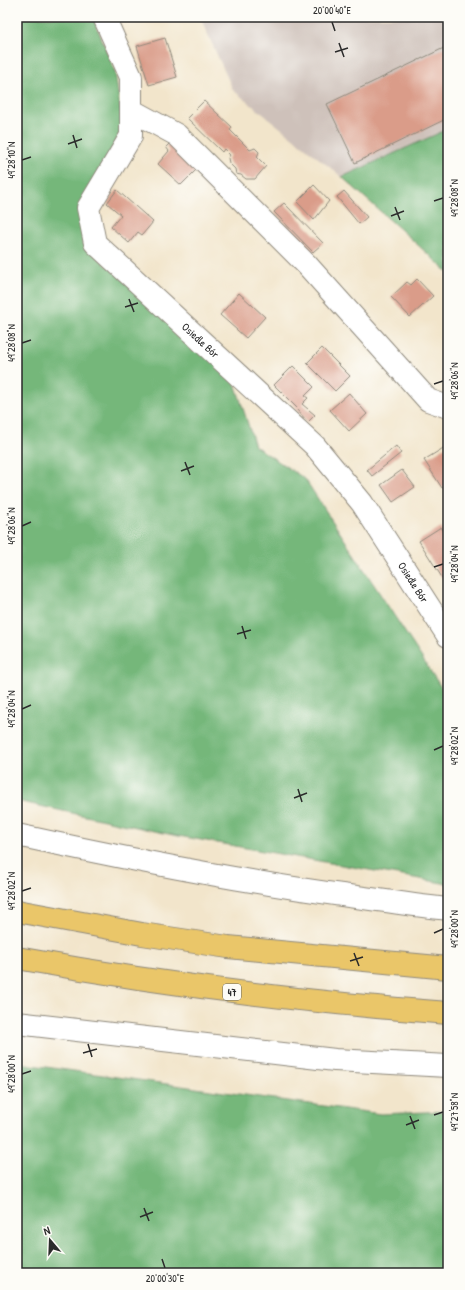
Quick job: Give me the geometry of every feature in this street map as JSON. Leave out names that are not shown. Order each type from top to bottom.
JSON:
[{"type":"main road","points":[[17,911],[126,931],[228,947],[448,968]]},
{"type":"main road","name":"47","points":[[17,958],[102,974],[270,997],[448,1012]]},
{"type":"street","name":"Osiedle Bór","points":[[104,17],[131,77],[131,136],[88,208],[95,243],[315,446],[362,503],[448,636]]},
{"type":"street","points":[[131,110],[177,135],[307,265],[428,400],[448,407]]},
{"type":"street","points":[[17,835],[137,861],[214,875],[307,890],[448,909]]},
{"type":"street","points":[[17,1023],[335,1060],[448,1066]]},
{"type":"shaded area","points":[[200,17],[448,17],[448,129],[342,177],[233,90]]},
{"type":"green space","points":[[17,17],[93,17],[115,72],[123,128],[82,205],[83,244],[234,380],[255,446],[305,479],[448,698],[448,884],[173,835],[17,801]]},
{"type":"green space","points":[[448,129],[448,272],[342,177]]},
{"type":"green space","points":[[17,1063],[381,1114],[448,1111],[448,1273],[17,1273]]},
{"type":"building","points":[[292,17],[309,17],[309,18],[293,21]]},
{"type":"building","points":[[165,38],[177,77],[149,85],[137,46]]},
{"type":"building","points":[[448,46],[448,118],[355,163],[327,104]]},
{"type":"building","points":[[204,101],[232,127],[230,130],[250,150],[255,148],[259,152],[257,157],[266,166],[255,179],[246,179],[241,175],[236,174],[235,169],[229,163],[228,158],[230,155],[224,149],[222,152],[187,118]]},
{"type":"building","points":[[170,143],[198,168],[181,185],[158,164],[169,151],[166,147]]},
{"type":"building","points":[[314,185],[329,201],[314,220],[297,202]]},
{"type":"building","points":[[117,190],[153,222],[142,235],[138,232],[129,243],[111,227],[121,215],[107,203]]},
{"type":"building","points":[[344,191],[367,217],[359,224],[337,197]]},
{"type":"building","points":[[284,203],[323,243],[313,252],[274,212]]},
{"type":"building","points":[[417,279],[433,296],[410,317],[391,297],[407,282],[411,285]]},
{"type":"building","points":[[239,293],[265,317],[246,338],[220,315]]},
{"type":"building","points":[[322,348],[350,376],[335,391],[307,363]]},
{"type":"building","points":[[293,366],[314,387],[305,396],[308,398],[302,404],[315,415],[308,422],[296,409],[297,408],[274,385]]},
{"type":"building","points":[[349,393],[367,414],[349,431],[330,410]]},
{"type":"building","points":[[396,446],[401,453],[372,476],[367,470]]},
{"type":"building","points":[[445,447],[448,452],[448,485],[442,488],[424,460]]},
{"type":"building","points":[[402,470],[415,487],[393,502],[381,485]]},
{"type":"building","points":[[441,527],[448,537],[448,587],[419,541]]}]
